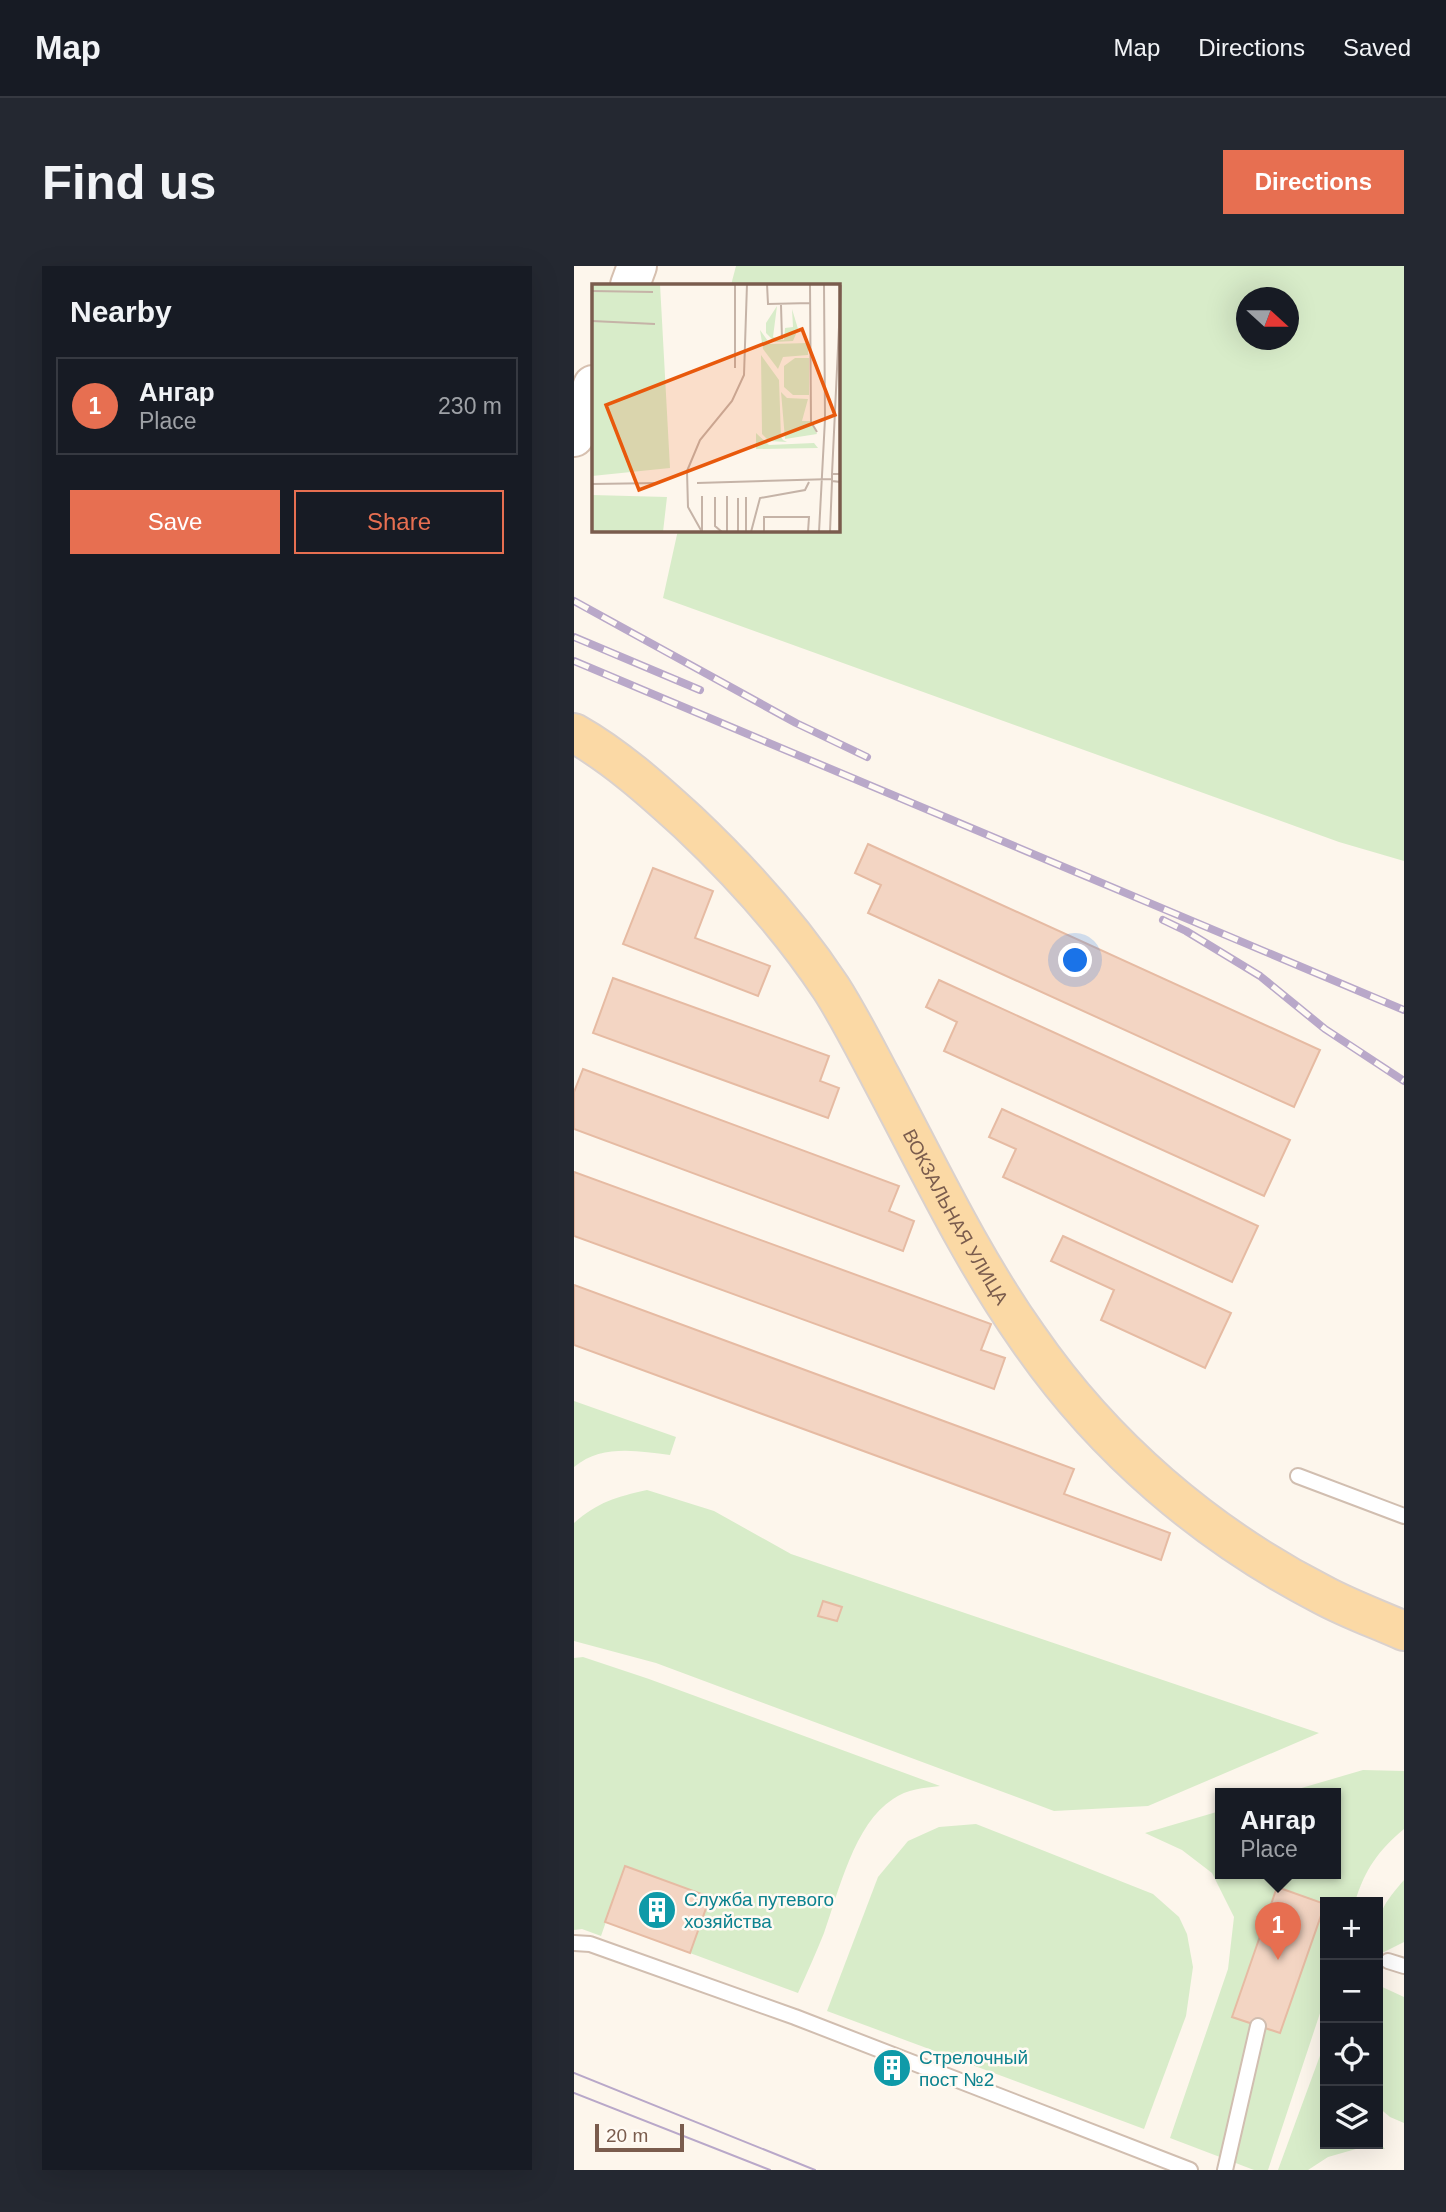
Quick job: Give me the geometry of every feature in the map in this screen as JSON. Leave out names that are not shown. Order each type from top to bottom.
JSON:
[{"type":"main road","points":[[630,284],[637,266]]},
{"type":"main road","points":[[574,437],[592,388]]},
{"type":"main road","name":"ВОКЗАЛЬНАЯ УЛИЦА","points":[[574,733],[671,806],[724,856],[799,942],[832,989],[984,1271],[1029,1340],[1092,1417],[1143,1472],[1205,1522],[1267,1564],[1325,1596],[1404,1631]]},
{"type":"lane","points":[[1298,1476],[1404,1516]]},
{"type":"lane","points":[[574,1943],[590,1944],[795,2017],[1190,2170]]},
{"type":"lane","points":[[1388,1961],[1404,1966]]},
{"type":"lane","points":[[1225,2170],[1258,2026]]},
{"type":"green space","points":[[736,266],[1404,266],[1404,861],[1339,842],[663,598],[678,532],[840,532],[840,284],[731,284]]},
{"type":"green space","points":[[574,1401],[676,1437],[670,1455],[633,1451],[608,1452],[574,1467]]},
{"type":"green space","points":[[647,1490],[714,1511],[791,1554],[1319,1733],[1148,1806],[1054,1811],[656,1663],[574,1641],[574,1523],[608,1501]]},
{"type":"green space","points":[[583,1657],[940,1786],[898,1796],[879,1810],[868,1825],[842,1879],[824,1933],[798,1993],[690,1953],[710,1897],[625,1867],[601,1936],[582,1929],[574,1930],[574,1658]]},
{"type":"green space","points":[[1363,1770],[1404,1771],[1404,1829],[1374,1861],[1357,1897],[1320,1897],[1320,2013],[1268,2170],[1254,2170],[1170,2138],[1228,1969],[1234,1917],[1215,1879],[1341,1879],[1341,1788],[1302,1788]]},
{"type":"green space","points":[[1215,1812],[1215,1879],[1212,1873],[1182,1850],[1145,1833]]},
{"type":"green space","points":[[976,1824],[1153,1894],[1179,1917],[1187,1934],[1193,1967],[1186,2016],[1144,2129],[827,2011],[878,1877],[908,1841],[939,1827]]},
{"type":"green space","points":[[1404,1880],[1404,1942],[1383,1952],[1383,1909]]},
{"type":"green space","points":[[1383,1987],[1404,1997],[1404,2123],[1383,2111]]},
{"type":"green space","points":[[1320,2056],[1320,2149],[1356,2149],[1328,2157],[1308,2170],[1278,2170]]},
{"type":"building","points":[[868,844],[1320,1050],[1294,1107],[868,913],[881,885],[855,873]]},
{"type":"building","points":[[653,868],[713,891],[695,938],[770,966],[758,996],[623,944]]},
{"type":"building","points":[[613,978],[829,1056],[820,1081],[839,1088],[828,1118],[593,1033]]},
{"type":"building","points":[[939,980],[1290,1140],[1264,1196],[944,1051],[957,1022],[926,1007]]},
{"type":"building","points":[[583,1069],[899,1186],[889,1211],[914,1221],[903,1251],[574,1129],[574,1092]]},
{"type":"building","points":[[1002,1109],[1258,1226],[1232,1282],[1003,1177],[1016,1149],[989,1137]]},
{"type":"building","points":[[574,1172],[991,1324],[981,1350],[1005,1358],[994,1389],[574,1236]]},
{"type":"building","points":[[1063,1236],[1231,1313],[1205,1368],[1101,1320],[1114,1290],[1051,1261]]},
{"type":"building","points":[[574,1285],[1074,1469],[1064,1494],[1170,1533],[1161,1560],[574,1345]]},
{"type":"building","points":[[823,1601],[842,1607],[837,1621],[818,1616]]},
{"type":"building","name":"Служба путевого хозяйства","points":[[625,1866],[710,1897],[690,1953],[605,1922]]},
{"type":"building","points":[[1277,1887],[1320,1902],[1320,1918],[1280,2033],[1232,2017]]},
{"type":"building","name":"Стрелочный пост №2","points":[[886,2056],[904,2063],[897,2081],[879,2073]]},
{"type":"tram line","points":[[574,2073],[815,2170]]},
{"type":"tram line","points":[[574,2093],[770,2170]]},
{"type":"railway","points":[[574,601],[796,723],[867,757]]},
{"type":"railway","points":[[574,637],[700,690]]},
{"type":"railway","points":[[574,661],[1404,1010]]},
{"type":"railway","points":[[1163,920],[1260,976],[1325,1029],[1404,1081]]},
{"type":"place","name":"Служба путевого хозяйства","points":[[657,1910]]},
{"type":"place","name":"Ангар","points":[[1278,1960]]},
{"type":"place","name":"Стрелочный пост №2","points":[[892,2068]]}]
